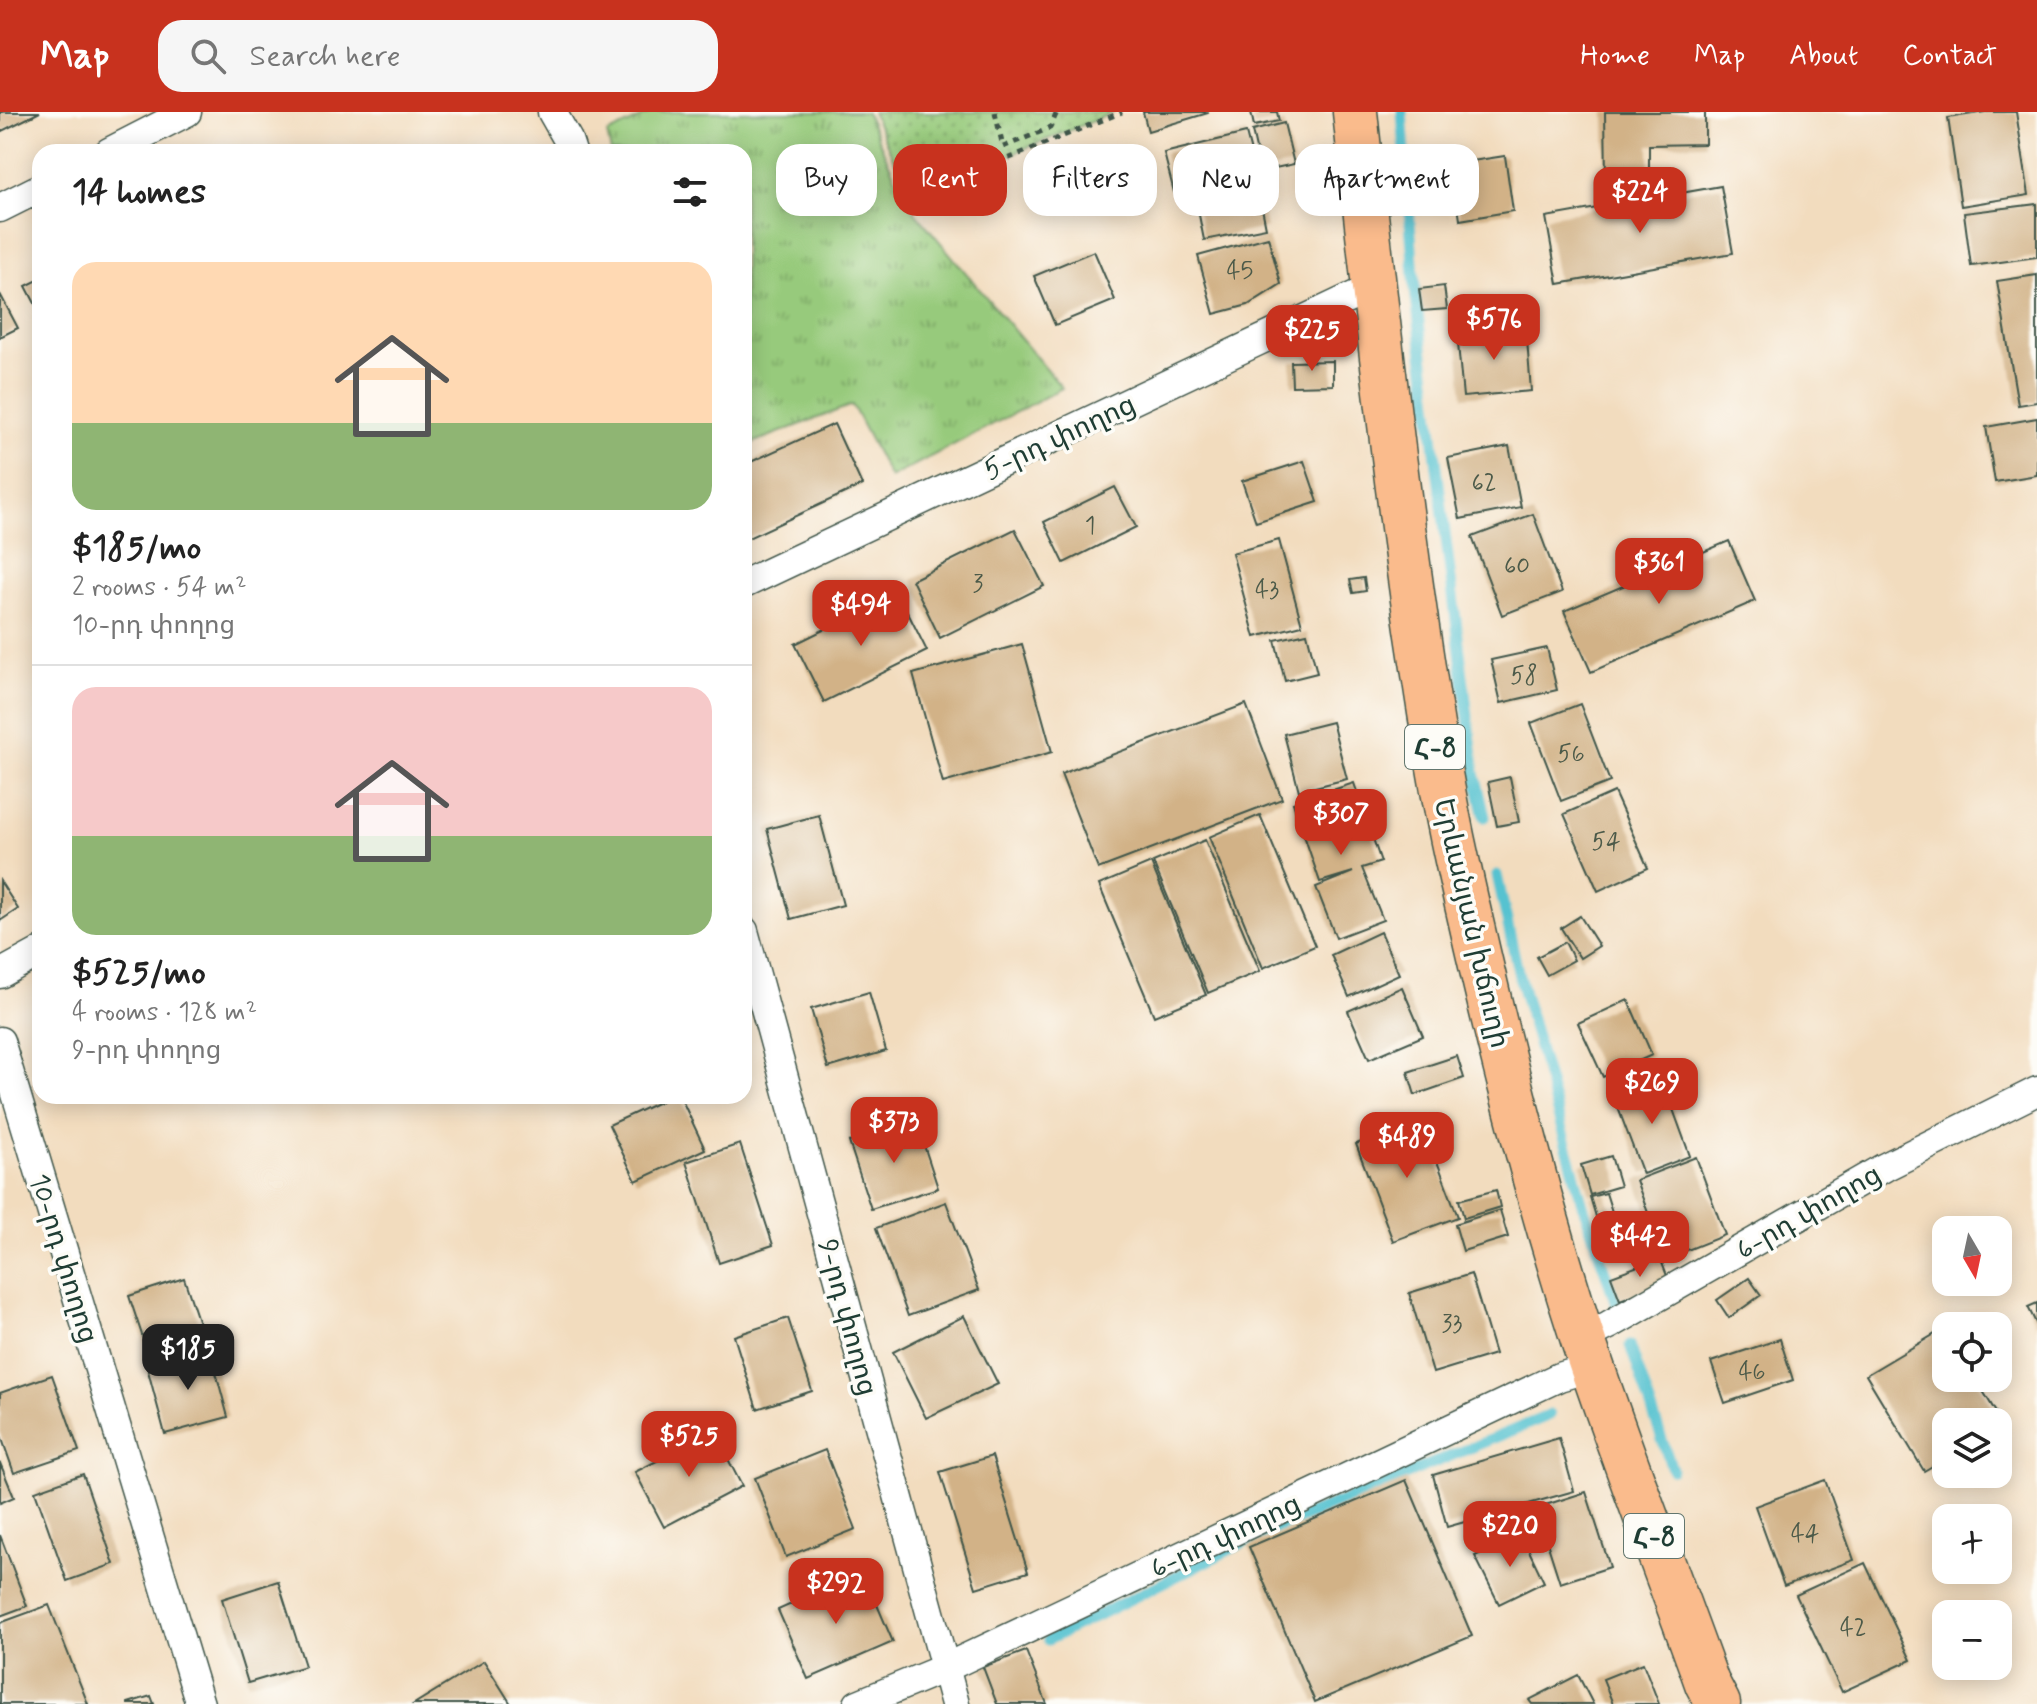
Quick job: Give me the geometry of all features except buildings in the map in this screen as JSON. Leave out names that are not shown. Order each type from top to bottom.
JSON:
[{"type":"main road","name":"Երևանյան խճուղի","points":[[1355,112],[1401,521],[1434,742],[1456,858],[1538,1191],[1588,1352],[1707,1683],[1718,1704]]},
{"type":"street","points":[[125,144],[187,112]]},
{"type":"street","points":[[552,112],[569,144]]},
{"type":"street","points":[[0,208],[32,192]]},
{"type":"street","name":"5-րդ փողոց","points":[[752,580],[1373,287]]},
{"type":"street","points":[[0,974],[32,956]]},
{"type":"street","name":"9-րդ փողոց","points":[[752,960],[955,1704]]},
{"type":"street","name":"10-րդ փողոց","points":[[0,1041],[200,1704]]},
{"type":"street","name":"6-րդ փողոց","points":[[858,1704],[945,1668],[1559,1377],[1588,1352],[1609,1325],[1885,1167],[2037,1091]]},
{"type":"path","points":[[995,112],[1003,147],[1050,128],[1057,112]]},
{"type":"path","points":[[1007,159],[1122,112]]},
{"type":"green space","points":[[653,112],[866,112],[893,172],[893,216],[919,216],[1062,388],[890,478],[852,405],[752,443],[752,144],[609,144],[607,134]]},
{"type":"green space","points":[[872,112],[1115,112],[1036,144],[1023,144],[1023,149],[1007,156],[1007,144],[893,144],[893,158]]},
{"type":"waterway","points":[[1402,112],[1415,290],[1475,773],[1485,817]]},
{"type":"waterway","points":[[1497,875],[1519,976],[1583,1205],[1618,1310]]},
{"type":"waterway","points":[[1630,1345],[1672,1469]]},
{"type":"waterway","points":[[1048,1640],[1259,1535],[1550,1415]]}]
